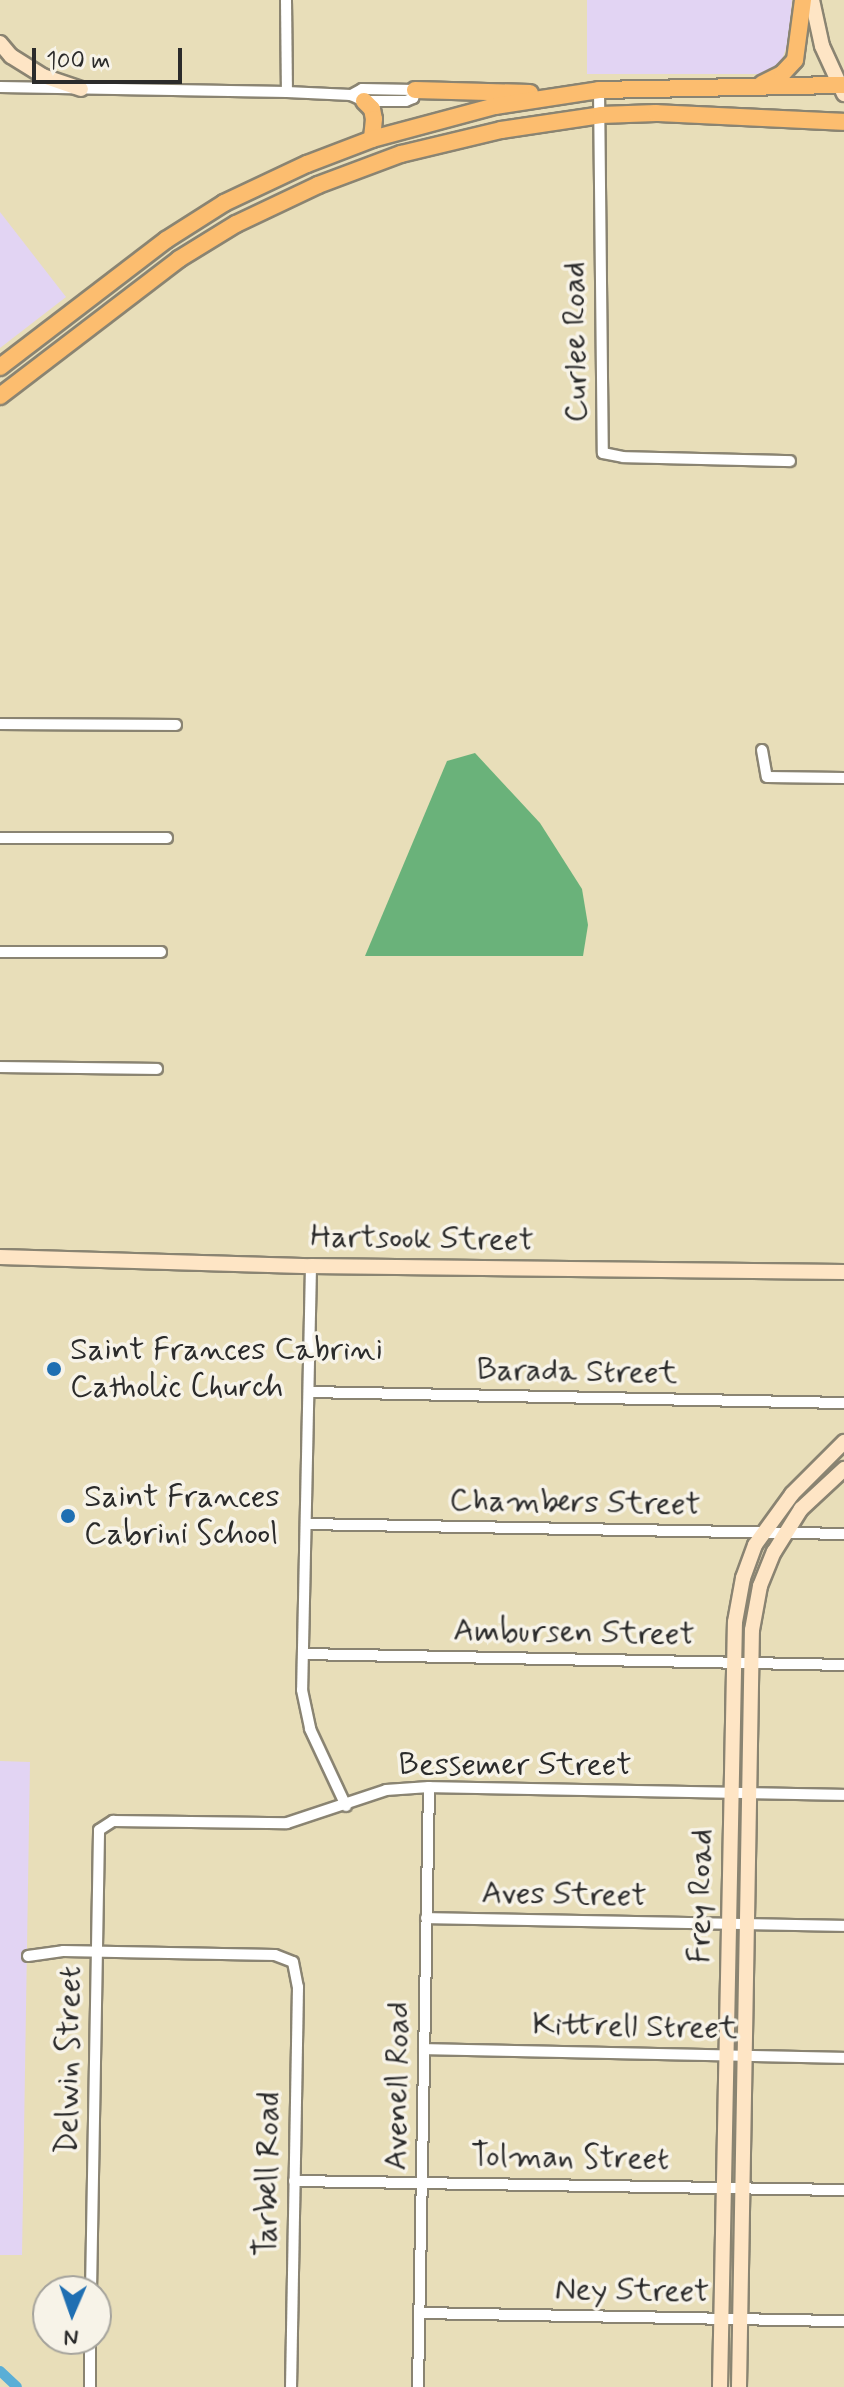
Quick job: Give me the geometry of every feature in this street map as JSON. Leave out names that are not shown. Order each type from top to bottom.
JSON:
[{"type":"main road","points":[[752,87],[775,79],[791,67],[798,53],[803,0]]},
{"type":"main road","points":[[0,367],[114,279],[201,218],[276,178],[372,139],[458,115],[599,90],[842,88]]},
{"type":"main road","points":[[415,90],[568,94]]},
{"type":"main road","points":[[358,98],[372,109],[372,139]]},
{"type":"main road","points":[[0,396],[128,298],[213,238],[286,199],[359,169],[463,138],[601,115],[656,113],[844,122]]},
{"type":"main road","points":[[458,115],[463,138]]},
{"type":"main road","points":[[276,178],[286,199]]},
{"type":"main road","points":[[114,279],[128,298]]},
{"type":"street","points":[[286,0],[287,92]]},
{"type":"street","points":[[812,0],[822,46],[842,88]]},
{"type":"street","points":[[0,43],[11,56],[43,76],[81,89]]},
{"type":"street","points":[[0,87],[287,92],[358,98],[362,89],[415,90]]},
{"type":"street","name":"Curlee Road","points":[[599,90],[603,453],[623,457],[790,461]]},
{"type":"street","points":[[0,724],[176,725]]},
{"type":"street","points":[[762,750],[767,777],[844,778]]},
{"type":"street","points":[[0,838],[167,838]]},
{"type":"street","points":[[0,952],[161,952]]},
{"type":"street","points":[[0,1067],[157,1069]]},
{"type":"street","name":"Hartsook Street","points":[[0,1257],[311,1266],[844,1272]]},
{"type":"street","points":[[311,1266],[302,1690],[310,1729],[346,1806]]},
{"type":"street","name":"Barada Street","points":[[309,1392],[844,1403]]},
{"type":"street","name":"Frey Road","points":[[720,2387],[733,1662],[743,1578],[755,1545],[792,1494],[844,1442]]},
{"type":"street","name":"Frey Road","points":[[739,2387],[752,1630],[760,1586],[774,1552],[801,1509],[844,1469]]},
{"type":"street","name":"Chambers Street","points":[[306,1524],[844,1534]]},
{"type":"street","name":"Ambursen Street","points":[[303,1654],[844,1665]]},
{"type":"street","name":"Bessemer Street","points":[[99,1830],[113,1821],[287,1823],[346,1806],[386,1790],[429,1787],[844,1795]]},
{"type":"street","name":"Avenell Road","points":[[418,2387],[429,1787]]},
{"type":"street","name":"Delwin Street","points":[[91,2275],[99,1830]]},
{"type":"street","name":"Aves Street","points":[[426,1918],[844,1926]]},
{"type":"street","points":[[28,1956],[63,1951],[97,1952]]},
{"type":"street","name":"Tarbell Road","points":[[97,1952],[275,1955],[293,1962],[298,1987],[291,2387]]},
{"type":"street","name":"Kittrell Street","points":[[424,2049],[844,2058]]},
{"type":"street","name":"Tolman Street","points":[[294,2181],[844,2190]]},
{"type":"street","name":"Ney Street","points":[[420,2313],[844,2321]]},
{"type":"street","points":[[90,2355],[90,2387]]},
{"type":"shaded area","points":[[587,0],[792,0],[788,42],[782,60],[772,70],[761,74],[587,74]]},
{"type":"shaded area","points":[[0,212],[66,297],[0,348]]},
{"type":"shaded area","points":[[0,1761],[30,1762],[22,2255],[0,2255]]},
{"type":"green space","points":[[475,753],[540,823],[582,889],[588,925],[583,956],[365,956],[447,761]]},
{"type":"waterway","points":[[0,2371],[17,2387]]},
{"type":"place","name":"Saint Frances Cabrini Catholic Church","points":[[54,1369]]},
{"type":"place","name":"Saint Frances Cabrini School","points":[[68,1516]]}]
